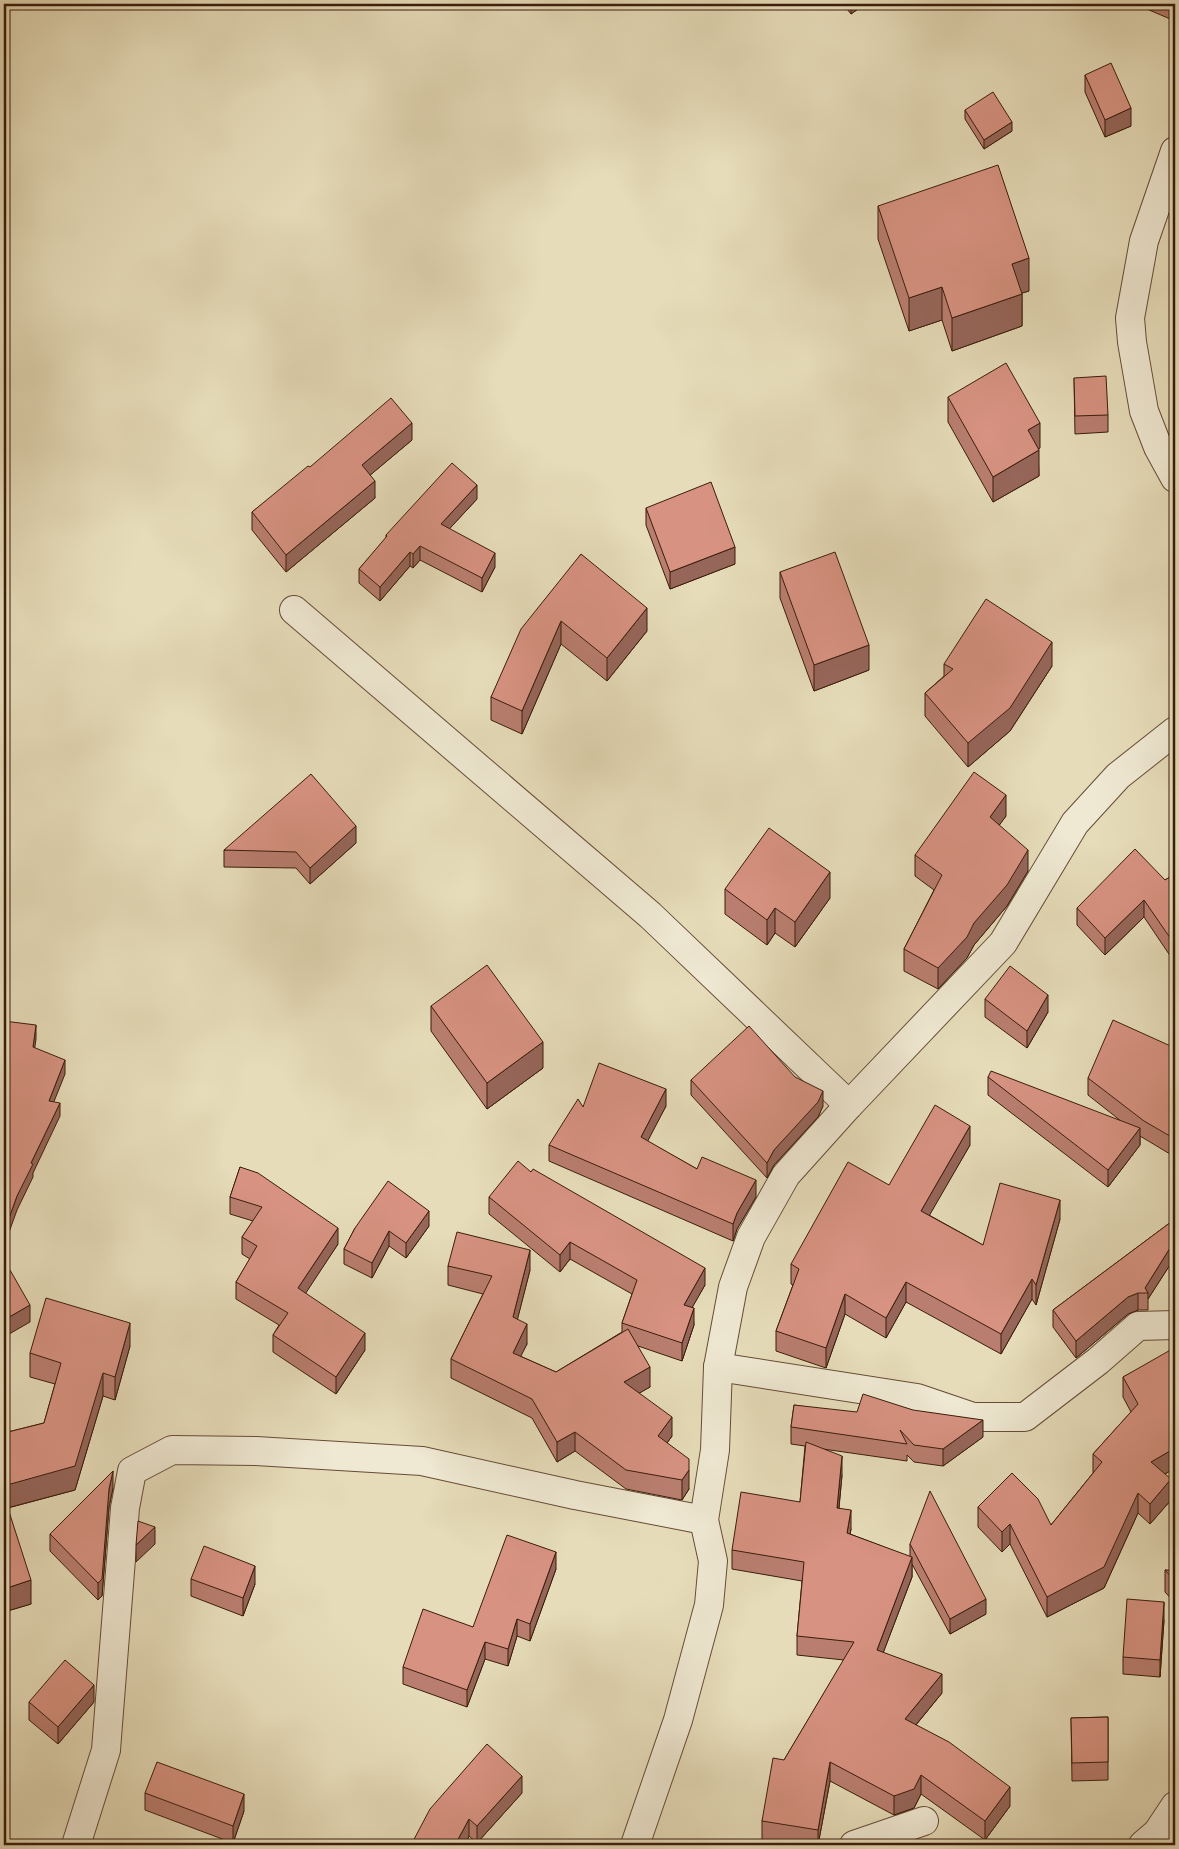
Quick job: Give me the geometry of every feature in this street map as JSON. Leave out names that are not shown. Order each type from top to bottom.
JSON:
[{"type":"street","points":[[1175,151],[1144,241],[1130,318],[1132,342],[1144,411],[1158,447],[1175,478]]},
{"type":"street","points":[[294,610],[650,915],[848,1105]]},
{"type":"street","points":[[635,1845],[678,1720],[709,1605],[713,1561],[704,1520],[715,1450],[718,1367],[733,1287],[751,1237],[786,1175],[848,1105],[1003,942],[1075,823],[1118,776],[1175,731]]},
{"type":"street","points":[[718,1367],[917,1398],[973,1417],[1025,1417],[1098,1361],[1138,1326],[1175,1325]]},
{"type":"street","points":[[76,1845],[106,1750],[125,1508],[132,1471],[172,1450],[256,1451],[422,1461],[575,1496],[704,1520]]},
{"type":"street","points":[[1143,1845],[1157,1834],[1175,1806]]},
{"type":"street","points":[[854,1845],[924,1821]]},
{"type":"building","points":[[1111,63],[1131,108],[1105,120],[1085,75]]},
{"type":"building","points":[[993,92],[1012,122],[984,140],[965,110]]},
{"type":"building","points":[[998,165],[1029,258],[1012,264],[1022,294],[952,318],[942,287],[909,298],[878,206]]},
{"type":"building","points":[[1006,363],[1040,423],[1028,430],[1039,450],[993,477],[948,397]]},
{"type":"building","points":[[1106,376],[1108,415],[1075,416],[1074,378]]},
{"type":"building","points":[[391,398],[412,423],[362,465],[375,481],[286,555],[252,512],[308,466],[310,467]]},
{"type":"building","points":[[452,463],[477,485],[441,524],[495,553],[482,578],[420,546],[413,554],[410,552],[380,587],[359,569],[386,535]]},
{"type":"building","points":[[711,482],[735,547],[670,572],[646,508]]},
{"type":"building","points":[[835,552],[869,645],[814,665],[780,572]]},
{"type":"building","points":[[581,554],[647,608],[607,658],[561,621],[522,711],[491,697],[521,629]]},
{"type":"building","points":[[986,599],[1052,642],[1010,708],[968,743],[925,693],[953,669],[944,664]]},
{"type":"building","points":[[974,772],[1006,795],[990,817],[1028,850],[1007,885],[974,923],[967,937],[938,968],[904,949],[942,875],[915,855]]},
{"type":"building","points":[[311,774],[356,826],[310,868],[296,852],[224,850]]},
{"type":"building","points":[[769,828],[830,872],[795,922],[775,908],[767,920],[725,889]]},
{"type":"building","points":[[1135,849],[1165,880],[1175,874],[1175,945],[1144,900],[1105,938],[1077,908]]},
{"type":"building","points":[[487,965],[543,1042],[487,1083],[431,1006]]},
{"type":"building","points":[[1010,966],[1048,995],[1027,1031],[985,999]]},
{"type":"building","points":[[1113,1020],[1175,1048],[1175,1139],[1144,1121],[1088,1078]]},
{"type":"building","points":[[4,1021],[36,1025],[33,1047],[65,1060],[49,1101],[60,1103],[31,1163],[33,1164],[17,1196],[4,1232]]},
{"type":"building","points":[[749,1026],[795,1077],[823,1091],[818,1102],[774,1150],[767,1163],[691,1080]]},
{"type":"building","points":[[599,1063],[666,1089],[641,1137],[697,1169],[702,1157],[756,1180],[737,1213],[733,1224],[549,1145],[578,1099],[583,1107]]},
{"type":"building","points":[[991,1071],[1140,1128],[1108,1170],[988,1077]]},
{"type":"building","points":[[935,1105],[970,1126],[921,1211],[983,1245],[1000,1183],[1060,1200],[1036,1285],[1032,1279],[1001,1334],[906,1282],[886,1318],[845,1294],[826,1348],[776,1331],[799,1269],[791,1264],[848,1162],[889,1185]]},
{"type":"building","points":[[518,1161],[531,1172],[533,1169],[705,1268],[684,1305],[694,1308],[682,1343],[622,1323],[637,1280],[570,1242],[560,1255],[489,1197]]},
{"type":"building","points":[[240,1167],[258,1173],[338,1228],[298,1288],[365,1333],[336,1377],[273,1335],[288,1313],[236,1282],[257,1246],[242,1237],[262,1207],[230,1197]]},
{"type":"building","points":[[388,1181],[429,1211],[406,1243],[389,1231],[372,1263],[344,1249],[355,1228]]},
{"type":"building","points":[[1175,1219],[1175,1240],[1145,1288],[1148,1293],[1138,1293],[1128,1297],[1076,1341],[1053,1310]]},
{"type":"building","points":[[457,1232],[530,1250],[513,1317],[527,1324],[513,1353],[556,1372],[628,1329],[650,1367],[624,1382],[672,1417],[658,1436],[689,1459],[689,1470],[682,1480],[626,1470],[575,1432],[557,1442],[532,1399],[451,1359],[492,1276],[448,1266]]},
{"type":"building","points":[[10,1270],[30,1305],[4,1320],[4,1274]]},
{"type":"building","points":[[46,1298],[130,1323],[115,1377],[103,1373],[75,1466],[7,1485],[4,1481],[4,1433],[44,1423],[61,1363],[30,1353]]},
{"type":"building","points":[[1174,1348],[1175,1448],[1151,1462],[1171,1479],[1150,1504],[1138,1493],[1104,1567],[1047,1597],[1010,1524],[1002,1532],[978,1507],[1012,1473],[1038,1499],[1051,1525],[1102,1462],[1093,1454],[1138,1404],[1123,1377]]},
{"type":"building","points":[[863,1394],[913,1410],[983,1420],[943,1449],[914,1445],[900,1430],[907,1444],[791,1427],[794,1405],[857,1412]]},
{"type":"building","points":[[806,1442],[842,1456],[837,1508],[851,1510],[847,1533],[912,1557],[877,1650],[942,1674],[905,1719],[949,1742],[1010,1787],[985,1821],[921,1775],[914,1789],[894,1796],[830,1762],[818,1830],[762,1821],[773,1758],[784,1760],[854,1642],[797,1636],[804,1562],[732,1550],[741,1492],[800,1502]]},
{"type":"building","points":[[113,1471],[109,1489],[102,1579],[98,1583],[50,1534]]},
{"type":"building","points":[[930,1491],[986,1599],[950,1619],[910,1544]]},
{"type":"building","points":[[4,1496],[31,1580],[4,1589]]},
{"type":"building","points":[[138,1521],[155,1527],[136,1545]]},
{"type":"building","points":[[507,1535],[556,1552],[530,1624],[517,1619],[508,1649],[485,1642],[467,1690],[403,1667],[423,1609],[473,1627]]},
{"type":"building","points":[[204,1546],[255,1566],[243,1598],[191,1579]]},
{"type":"building","points":[[1165,1570],[1175,1571],[1175,1581]]},
{"type":"building","points":[[1127,1599],[1164,1602],[1160,1660],[1123,1657]]},
{"type":"building","points":[[65,1660],[94,1685],[58,1727],[29,1702]]},
{"type":"building","points":[[1108,1717],[1108,1762],[1072,1763],[1071,1718]]},
{"type":"building","points":[[487,1744],[522,1776],[477,1826],[469,1819],[455,1845],[411,1845],[430,1809]]},
{"type":"building","points":[[157,1762],[244,1794],[233,1826],[145,1793]]}]
